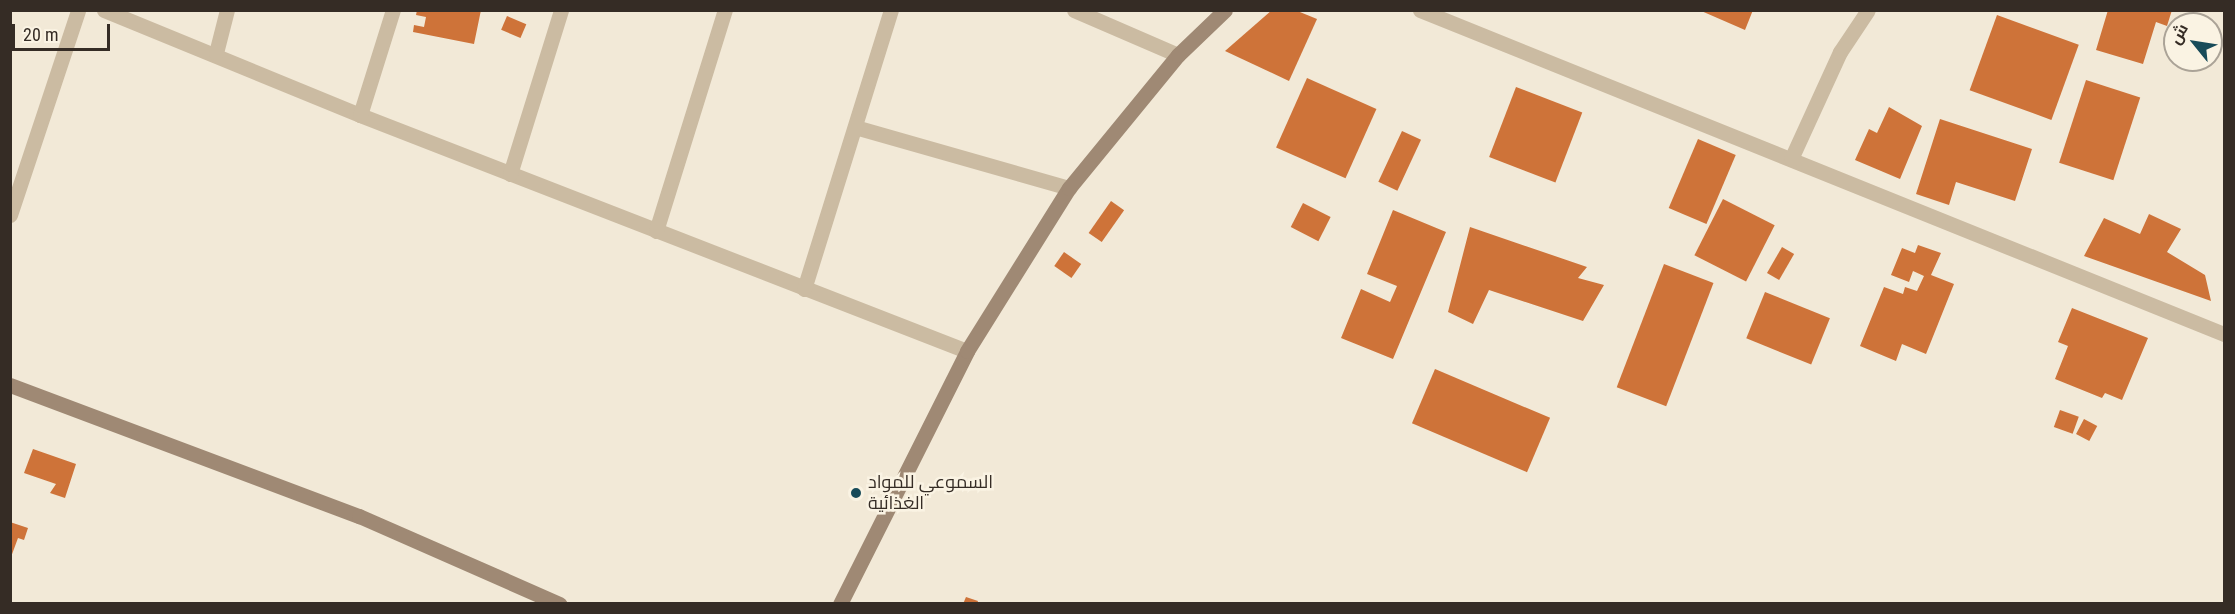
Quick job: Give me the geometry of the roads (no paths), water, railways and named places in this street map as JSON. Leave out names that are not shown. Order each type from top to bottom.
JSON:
[{"type":"street","points":[[10,215],[78,10]]},
{"type":"street","points":[[104,10],[216,53],[360,115],[967,351]]},
{"type":"street","points":[[216,53],[227,10]]},
{"type":"street","points":[[360,115],[393,10]]},
{"type":"street","points":[[510,174],[561,10]]},
{"type":"street","points":[[656,231],[725,10]]},
{"type":"street","points":[[804,289],[891,10]]},
{"type":"street","points":[[1074,10],[1178,55]]},
{"type":"street","points":[[840,603],[967,351],[1069,188],[1178,55],[1225,10]]},
{"type":"street","points":[[1420,10],[2224,334]]},
{"type":"street","points":[[1791,159],[1840,52],[1868,10]]},
{"type":"street","points":[[855,127],[1069,188]]},
{"type":"street","points":[[10,385],[359,516],[559,603]]},
{"type":"place","name":"السموعي للمواد الغذائية","points":[[856,493]]}]
